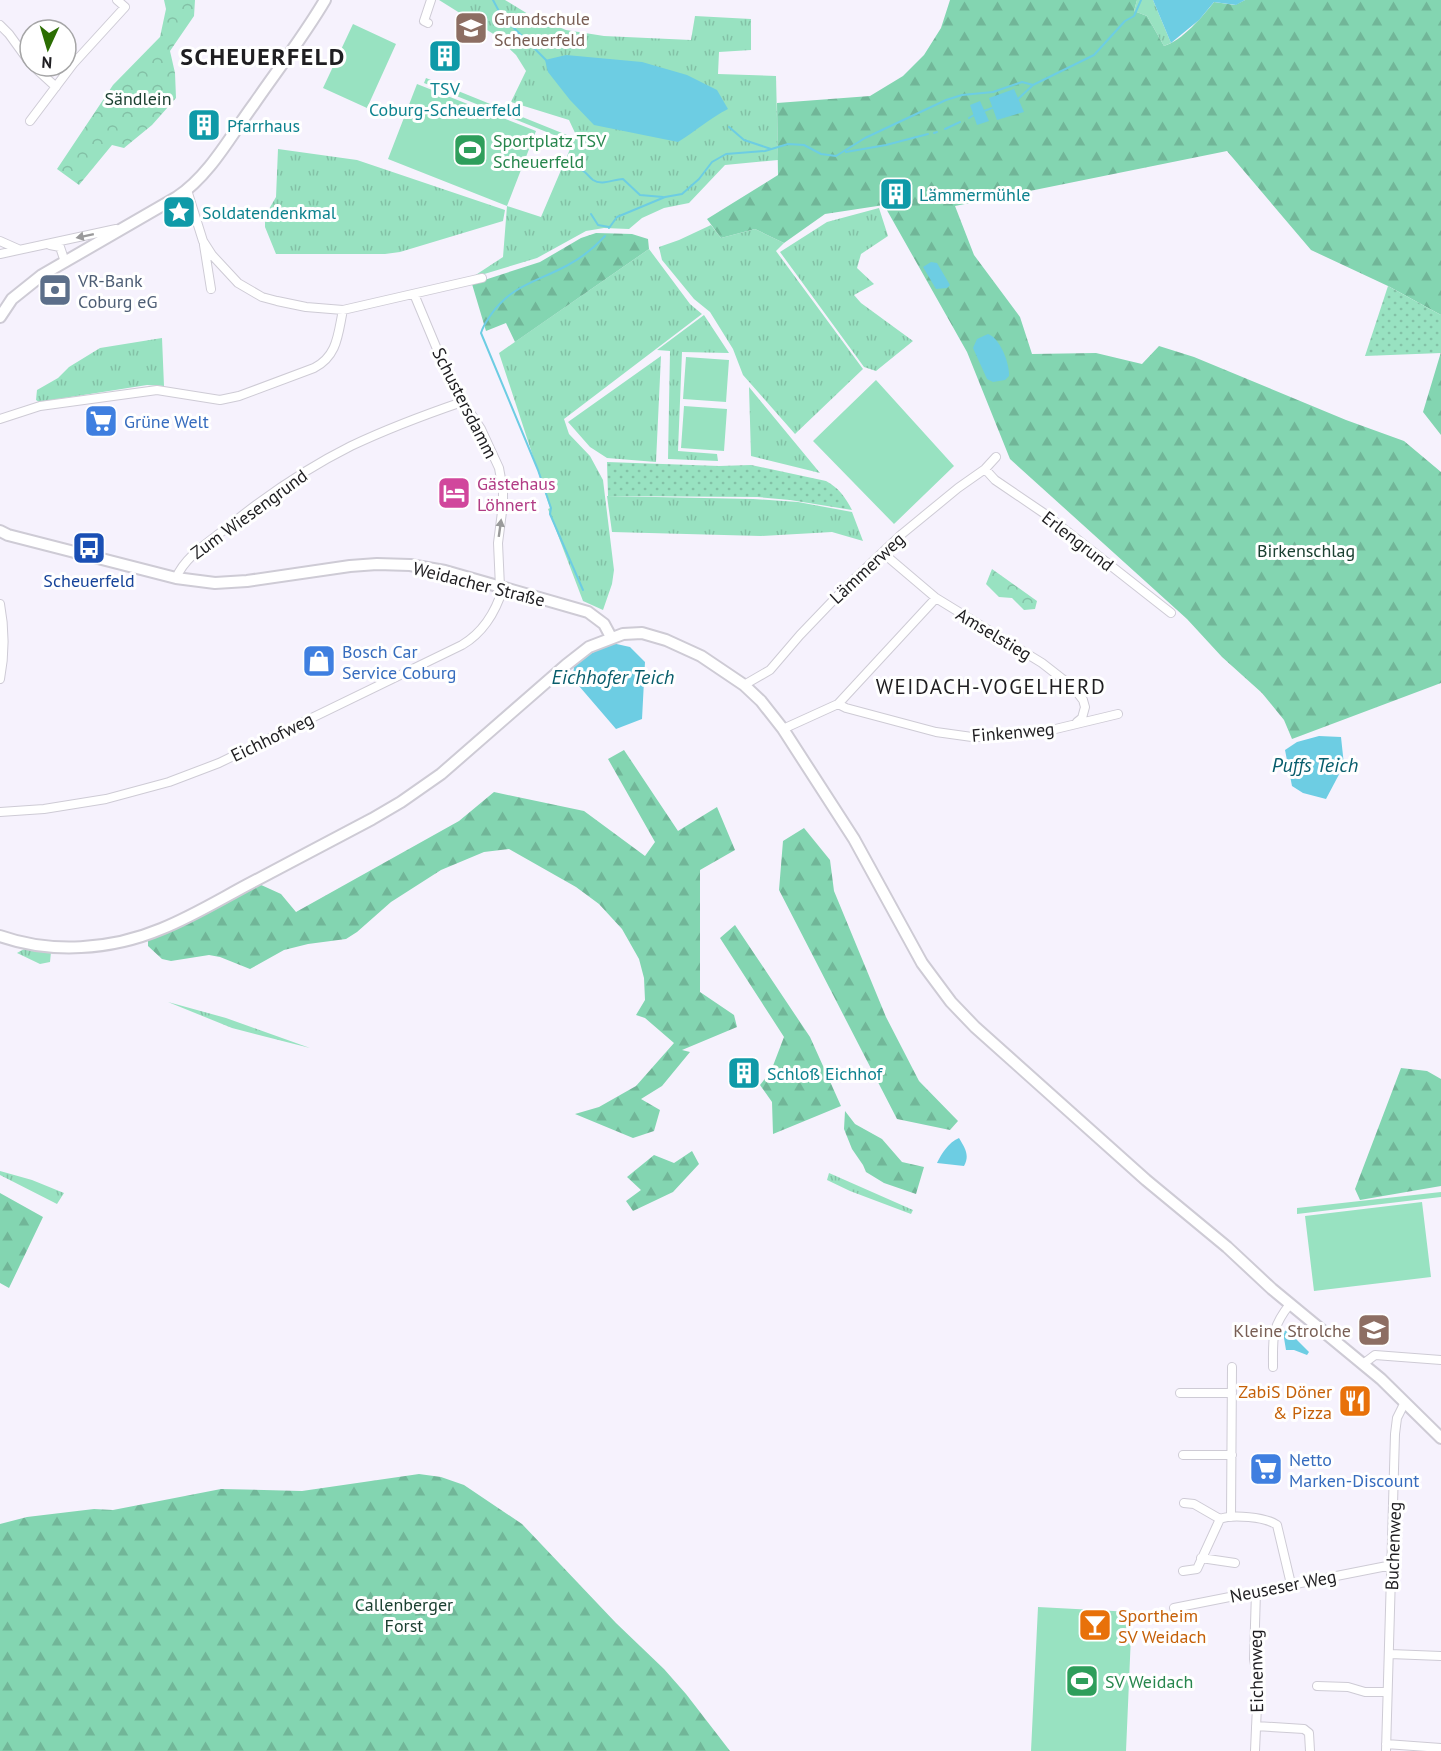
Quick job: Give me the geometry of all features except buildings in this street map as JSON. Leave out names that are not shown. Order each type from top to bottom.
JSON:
[{"type":"main road","points":[[0,317],[22,289],[187,190],[216,157],[308,28],[325,0]]},
{"type":"main road","name":"Weidacher Straße","points":[[0,531],[8,535],[190,581],[227,583],[350,566],[387,564],[445,571],[588,612],[604,624],[611,637]]},
{"type":"main road","points":[[0,936],[29,944],[82,947],[123,941],[162,929],[401,802],[441,774],[566,665],[590,647],[611,637],[636,632],[666,640],[701,656],[744,685],[761,701],[783,729],[856,842],[909,941],[933,980],[951,1002],[999,1050],[1069,1113],[1363,1364],[1441,1438]]},
{"type":"street","points":[[30,121],[90,44],[125,7],[117,0]]},
{"type":"street","points":[[428,23],[424,21],[431,0]]},
{"type":"street","points":[[0,25],[18,46]]},
{"type":"street","points":[[46,78],[56,87]]},
{"type":"street","points":[[187,190],[203,241],[211,289]]},
{"type":"street","points":[[0,254],[124,228]]},
{"type":"street","points":[[0,241],[20,250]]},
{"type":"street","points":[[203,241],[224,270],[238,283],[255,293],[277,301],[306,307],[343,310],[482,278]]},
{"type":"street","points":[[46,245],[59,246],[65,262]]},
{"type":"street","name":"Schustersdamm","points":[[414,294],[452,385],[490,447],[501,479],[503,504],[497,558],[502,587]]},
{"type":"street","points":[[0,419],[40,406],[148,390],[172,391],[220,399],[239,396],[314,368],[326,361],[335,347],[343,310]]},
{"type":"street","name":"Zum Wiesengrund","points":[[176,578],[185,561],[249,510],[296,477],[351,446],[416,418],[462,402]]},
{"type":"street","name":"Lämmerweg","points":[[744,685],[770,670],[821,612],[883,553],[958,488],[985,469],[996,457]]},
{"type":"street","name":"Erlengrund","points":[[985,469],[995,480],[1063,528],[1172,614]]},
{"type":"street","name":"Amselstieg","points":[[883,553],[936,598],[1042,663],[1074,688],[1085,707],[1082,718],[1076,723]]},
{"type":"street","name":"Eichhofweg","points":[[0,812],[44,809],[114,797],[169,782],[219,763],[462,645],[482,629],[493,613],[502,587]]},
{"type":"street","points":[[783,729],[838,704],[936,598]]},
{"type":"street","points":[[0,604],[4,651],[0,679]]},
{"type":"street","name":"Finkenweg","points":[[838,704],[953,736],[1009,736],[1043,732],[1118,714]]},
{"type":"street","points":[[1273,1367],[1275,1325],[1290,1304]]},
{"type":"street","points":[[1363,1364],[1375,1355],[1388,1354],[1441,1360]]},
{"type":"street","points":[[1231,1517],[1232,1367]]},
{"type":"street","points":[[1180,1393],[1232,1394]]},
{"type":"street","name":"Buchenweg","points":[[1386,1748],[1395,1434],[1397,1418],[1405,1402]]},
{"type":"street","points":[[1183,1455],[1232,1455]]},
{"type":"street","points":[[1184,1503],[1194,1504],[1220,1519],[1258,1518],[1277,1525],[1290,1584]]},
{"type":"street","points":[[1183,1571],[1197,1569],[1220,1519]]},
{"type":"street","points":[[1201,1558],[1235,1563]]},
{"type":"street","name":"Neuseser Weg","points":[[1174,1608],[1392,1565]]},
{"type":"street","name":"Eichenweg","points":[[1255,1751],[1258,1683],[1254,1659],[1256,1591]]},
{"type":"street","points":[[1390,1654],[1441,1656]]},
{"type":"street","points":[[1317,1686],[1348,1687],[1365,1692],[1386,1692]]},
{"type":"street","points":[[1256,1726],[1304,1730],[1309,1733],[1310,1751]]},
{"type":"street","points":[[1386,1748],[1441,1748]]},
{"type":"green space","name":"Sändlein","points":[[164,0],[195,0],[194,16],[170,51],[175,73],[176,98],[152,125],[124,148],[112,145],[79,185],[57,169],[113,85],[160,37],[166,9]]},
{"type":"green space","points":[[439,0],[505,0],[528,14],[566,30],[604,36],[691,40],[695,16],[751,19],[751,50],[719,52],[718,74],[776,76],[778,160],[725,165],[689,203],[664,208],[642,218],[629,229],[604,228],[586,231],[537,258],[471,278],[503,257],[507,206],[541,217],[576,135],[569,120],[511,102],[526,71],[516,55],[495,35]]},
{"type":"green space","name":"Birkenschlag","points":[[950,0],[1137,0],[1134,11],[1147,16],[1164,46],[1185,34],[1214,2],[1235,5],[1245,0],[1441,0],[1441,315],[1388,286],[1311,250],[1227,151],[955,206],[974,255],[1020,317],[1032,354],[1096,353],[1142,364],[1159,346],[1194,357],[1346,420],[1404,441],[1441,472],[1441,683],[1292,739],[1284,720],[1262,693],[1222,657],[1187,619],[1010,459],[967,352],[884,205],[825,214],[784,243],[755,229],[721,238],[707,219],[778,175],[777,103],[870,96],[903,76],[924,55],[941,28]]},
{"type":"green space","points":[[1137,0],[1153,0],[1171,43],[1164,46],[1147,16],[1134,11]]},
{"type":"green space","points":[[353,24],[396,44],[367,108],[323,88]]},
{"type":"green space","points":[[426,78],[567,135],[564,139],[424,83]]},
{"type":"green space","points":[[417,84],[536,131],[507,206],[388,159]]},
{"type":"green space","points":[[278,149],[357,160],[505,210],[503,221],[400,252],[276,254],[265,227],[265,216],[276,197]]},
{"type":"green space","points":[[879,208],[888,236],[861,254],[857,268],[874,284],[854,295],[861,303],[913,341],[876,371],[864,367],[780,252],[827,222]]},
{"type":"green space","points":[[711,225],[721,238],[755,229],[784,243],[776,251],[863,369],[795,434],[743,375],[733,349],[710,312],[694,299],[662,260],[659,247]]},
{"type":"green space","points":[[596,233],[632,234],[648,239],[649,249],[515,342],[506,323],[486,331],[472,284],[540,262],[581,238]]},
{"type":"green space","points":[[649,249],[690,304],[702,314],[564,419],[569,434],[590,456],[603,480],[614,570],[603,610],[583,601],[548,509],[550,508],[499,353]]},
{"type":"green space","points":[[1388,286],[1441,315],[1441,353],[1365,356]]},
{"type":"green space","points":[[704,315],[729,353],[682,352],[678,451],[717,454],[718,461],[668,459],[670,351],[657,350]]},
{"type":"green space","points":[[162,338],[164,386],[147,385],[39,402],[36,400],[37,390],[100,348]]},
{"type":"green space","points":[[1441,352],[1441,435],[1423,412]]},
{"type":"green space","points":[[661,356],[656,462],[607,458],[590,447],[568,422]]},
{"type":"green space","points":[[686,357],[729,360],[726,402],[683,399]]},
{"type":"green space","points":[[876,380],[954,466],[894,524],[813,441]]},
{"type":"green space","points":[[749,387],[820,473],[751,456]]},
{"type":"green space","points":[[684,406],[727,409],[724,451],[681,448]]},
{"type":"green space","points":[[607,462],[751,465],[826,481],[841,493],[852,510],[758,497],[608,496]]},
{"type":"green space","points":[[607,496],[798,502],[852,512],[863,541],[832,532],[761,536],[612,532]]},
{"type":"green space","points":[[992,569],[1037,601],[1035,609],[1024,610],[1012,598],[999,597],[986,584]]},
{"type":"green space","points":[[624,750],[678,831],[717,807],[735,850],[700,870],[700,992],[734,1015],[737,1027],[682,1050],[690,1052],[662,1086],[641,1099],[660,1110],[654,1131],[633,1138],[575,1114],[599,1107],[636,1086],[674,1043],[645,1018],[636,1015],[645,1000],[644,978],[639,959],[622,929],[599,904],[576,887],[509,849],[484,852],[441,870],[391,902],[346,939],[284,950],[250,969],[209,955],[171,961],[162,959],[148,946],[148,941],[259,884],[281,894],[296,912],[459,821],[494,792],[584,811],[645,856],[655,842],[608,759]]},
{"type":"green space","points":[[804,828],[830,860],[834,891],[886,1017],[919,1081],[958,1121],[950,1130],[897,1119],[779,890],[783,841]]},
{"type":"green space","points":[[735,925],[810,1037],[841,1106],[773,1134],[772,1102],[760,1085],[771,1071],[784,1037],[720,938]]},
{"type":"green space","points":[[24,949],[51,952],[50,962],[40,964],[17,953]]},
{"type":"green space","points":[[168,1002],[226,1018],[310,1048],[232,1028]]},
{"type":"green space","points":[[1401,1068],[1427,1071],[1441,1079],[1441,1186],[1360,1200],[1355,1189]]},
{"type":"green space","points":[[845,1111],[855,1124],[882,1139],[902,1162],[924,1167],[916,1194],[884,1183],[866,1172],[852,1149],[844,1129]]},
{"type":"green space","points":[[692,1151],[699,1164],[673,1192],[633,1211],[626,1201],[641,1190],[627,1177],[654,1155],[674,1163]]},
{"type":"green space","points":[[0,1171],[32,1180],[64,1193],[57,1204],[0,1175]]},
{"type":"green space","points":[[829,1173],[913,1210],[911,1214],[850,1191],[827,1180]]},
{"type":"green space","points":[[1441,1192],[1441,1197],[1297,1214],[1297,1208]]},
{"type":"green space","points":[[0,1193],[43,1217],[9,1288],[0,1283]]},
{"type":"green space","points":[[1422,1202],[1431,1277],[1314,1291],[1305,1216]]},
{"type":"green space","name":"Callenberger Forst","points":[[419,1474],[441,1477],[464,1485],[522,1524],[616,1623],[664,1669],[730,1751],[0,1751],[0,1524],[27,1517],[94,1509],[113,1510],[221,1489],[302,1491]]},
{"type":"green space","name":"SV Weidach","points":[[1038,1607],[1132,1612],[1126,1751],[1031,1751]]},
{"type":"water","points":[[1153,0],[1245,0],[1236,5],[1214,2],[1199,20],[1171,43]]},
{"type":"water","points":[[566,55],[642,62],[687,75],[717,90],[728,109],[678,142],[594,125],[548,72],[545,60]]},
{"type":"water","points":[[1014,89],[1024,112],[997,120],[989,98]]},
{"type":"water","points":[[980,101],[989,121],[977,125],[970,105]]},
{"type":"water","points":[[931,262],[937,263],[950,285],[947,288],[936,289],[923,267]]},
{"type":"water","points":[[988,334],[1000,346],[1006,358],[1009,376],[1005,380],[993,382],[987,379],[973,348],[977,339]]},
{"type":"water","name":"Eichhofer Teich","points":[[612,643],[630,647],[645,662],[642,719],[616,729],[573,679],[574,666],[586,656]]},
{"type":"water","name":"Puffs Teich","points":[[1319,736],[1341,737],[1344,765],[1326,799],[1303,793],[1292,786],[1285,750],[1297,742]]},
{"type":"water","points":[[959,1138],[967,1155],[964,1166],[937,1163],[949,1145]]},
{"type":"water","points":[[1287,1330],[1309,1352],[1307,1355],[1294,1350],[1286,1350],[1283,1332]]},
{"type":"waterway","points":[[493,0],[501,15],[546,60]]},
{"type":"waterway","points":[[1018,99],[1033,85],[1094,55],[1125,21],[1134,16],[1141,0]]},
{"type":"waterway","points":[[609,228],[617,217],[665,197],[682,194],[699,179],[712,162],[726,154],[765,151],[788,144],[804,145],[821,154],[836,156],[865,138],[946,100],[962,95],[993,92],[1022,82],[1033,85]]},
{"type":"waterway","points":[[984,111],[992,108]]},
{"type":"waterway","points":[[969,118],[974,115]]},
{"type":"waterway","points":[[945,129],[960,122]]},
{"type":"waterway","points":[[729,127],[744,140],[771,149]]},
{"type":"waterway","points":[[846,152],[928,134]]},
{"type":"waterway","points":[[582,170],[597,182],[623,179],[640,195],[663,197]]},
{"type":"waterway","points":[[591,214],[598,225],[609,227]]},
{"type":"waterway","points":[[583,590],[550,514],[551,508],[538,470],[481,333],[490,316],[507,297],[525,285],[583,256],[605,236]]},
{"type":"place","name":"Grundschule Scheuerfeld","points":[[471,28]]},
{"type":"place","name":"TSV Coburg-Scheuerfeld","points":[[445,56]]},
{"type":"place","name":"Pfarrhaus","points":[[204,125]]},
{"type":"place","name":"Sportplatz TSV Scheuerfeld","points":[[470,150]]},
{"type":"place","name":"Lämmermühle","points":[[896,194]]},
{"type":"place","name":"Soldatendenkmal","points":[[179,212]]},
{"type":"place","name":"VR-Bank Coburg eG","points":[[55,290]]},
{"type":"place","name":"Grüne Welt","points":[[101,421]]},
{"type":"place","name":"Gästehaus Löhnert","points":[[454,493]]},
{"type":"place","name":"Scheuerfeld","points":[[89,548]]},
{"type":"place","name":"Bosch Car Service Coburg","points":[[319,661]]},
{"type":"place","name":"Schloß Eichhof","points":[[744,1073]]},
{"type":"place","name":"Kleine Strolche","points":[[1374,1330]]},
{"type":"place","name":"ZabiS Döner & Pizza","points":[[1355,1401]]},
{"type":"place","name":"Netto Marken-Discount","points":[[1266,1469]]},
{"type":"place","name":"Sportheim SV Weidach","points":[[1095,1625]]},
{"type":"place","name":"SV Weidach","points":[[1082,1681]]},
{"type":"district","name":"SCHEUERFELD","points":[[263,56]]},
{"type":"district","name":"WEIDACH-VOGELHERD","points":[[991,686]]}]
